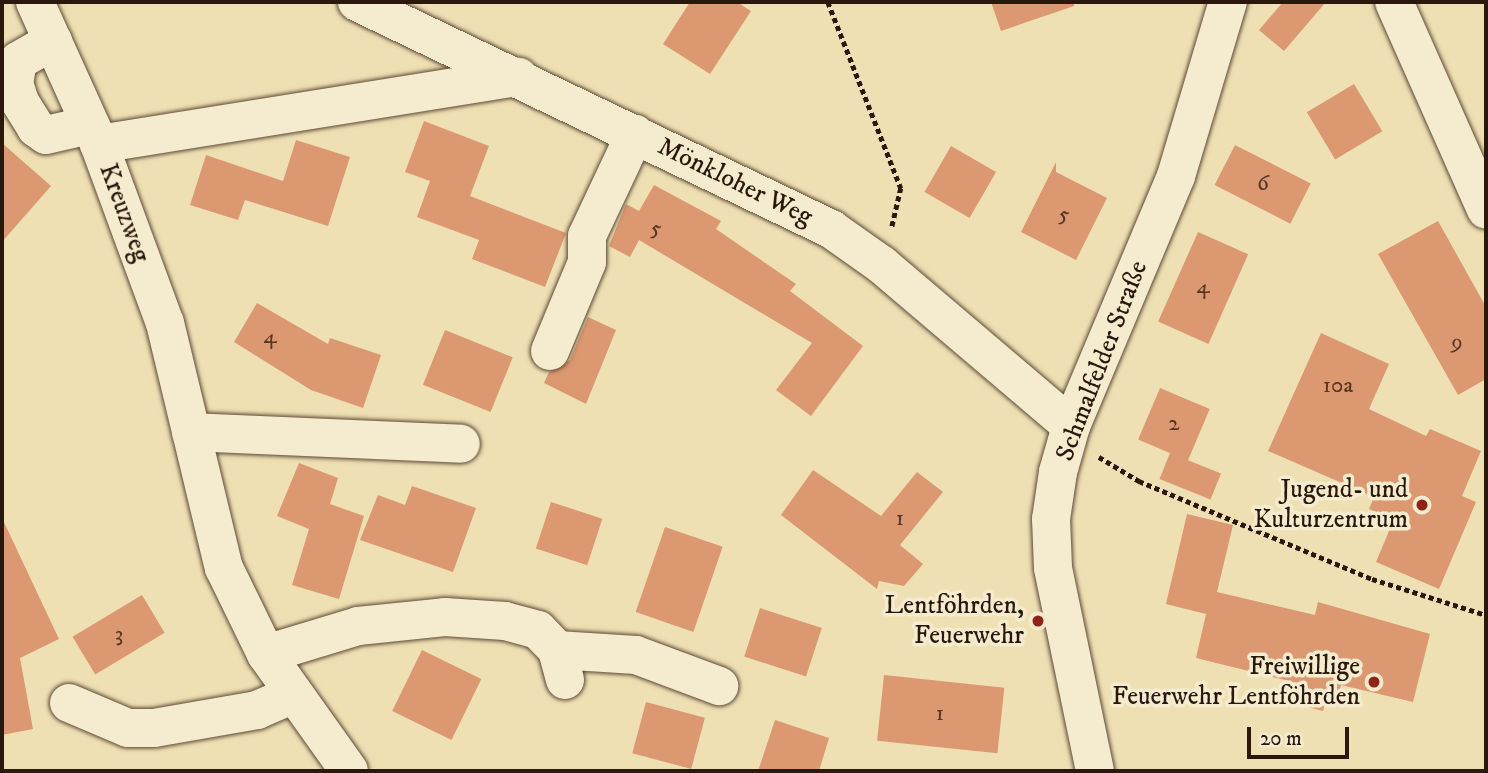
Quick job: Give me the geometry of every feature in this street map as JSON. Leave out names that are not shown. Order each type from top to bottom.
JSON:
[{"type":"street","name":"Kreuzweg","points":[[35,2],[95,134],[165,323],[224,568],[266,654],[349,771]]},
{"type":"street","name":"Mönkloher Weg","points":[[358,2],[831,229],[882,265],[1071,426]]},
{"type":"street","name":"Schmalfelder Straße","points":[[1095,771],[1053,568],[1051,519],[1071,426],[1176,176],[1228,2]]},
{"type":"street","points":[[1394,2],[1486,210]]},
{"type":"street","points":[[53,41],[18,61],[14,83],[20,102],[36,128],[46,135],[95,134],[519,77]]},
{"type":"street","points":[[550,351],[587,262],[587,236],[635,134]]},
{"type":"street","points":[[191,432],[461,444]]},
{"type":"street","points":[[266,654],[358,626],[445,617],[538,630],[561,665],[636,655],[719,686]]},
{"type":"street","points":[[69,704],[128,728],[154,728],[257,710],[294,694]]},
{"type":"path","points":[[828,2],[901,188],[882,265]]},
{"type":"path","points":[[1139,481],[1372,579],[1486,615]]},
{"type":"building","points":[[690,2],[737,2],[751,11],[710,74],[663,44]]},
{"type":"building","points":[[991,2],[1074,2],[1074,6],[1001,31]]},
{"type":"building","points":[[1283,2],[1326,2],[1284,51],[1259,30]]},
{"type":"building","points":[[1354,84],[1382,131],[1335,159],[1307,112]]},
{"type":"building","points":[[424,121],[489,146],[470,196],[566,233],[545,287],[472,259],[479,240],[417,217],[430,181],[405,172]]},
{"type":"building","points":[[296,140],[350,157],[328,226],[245,200],[238,220],[190,205],[206,155],[283,181]]},
{"type":"building","points":[[2,143],[51,186],[2,242]]},
{"type":"building","points":[[1235,145],[1311,184],[1290,224],[1215,185]]},
{"type":"building","points":[[951,146],[996,172],[970,218],[924,192]]},
{"type":"building","points":[[1056,162],[1056,172],[1107,198],[1076,260],[1021,232]]},
{"type":"building","points":[[654,185],[721,221],[716,229],[796,284],[790,291],[863,346],[811,416],[776,390],[812,343],[639,240],[630,257],[609,246],[626,204],[639,211]]},
{"type":"building","points":[[1438,221],[1486,307],[1486,379],[1458,395],[1378,254]]},
{"type":"building","points":[[1198,232],[1248,254],[1208,344],[1158,322]]},
{"type":"building","points":[[257,303],[328,344],[330,338],[381,355],[363,408],[311,390],[234,342]]},
{"type":"building","points":[[588,317],[616,330],[586,404],[544,383],[549,372],[570,360]]},
{"type":"building","points":[[445,330],[513,357],[491,412],[423,385]]},
{"type":"building","points":[[1321,333],[1389,364],[1369,409],[1426,436],[1430,429],[1481,451],[1462,496],[1476,502],[1439,589],[1376,562],[1394,519],[1369,509],[1374,497],[1268,451]]},
{"type":"building","points":[[1160,388],[1210,409],[1188,461],[1138,440]]},
{"type":"building","points":[[1170,453],[1221,474],[1211,500],[1160,479]]},
{"type":"building","points":[[299,463],[338,478],[330,504],[364,516],[339,599],[292,585],[309,529],[277,516]]},
{"type":"building","points":[[813,470],[881,516],[917,472],[943,492],[900,545],[923,564],[904,586],[879,581],[877,589],[781,515]]},
{"type":"building","points":[[412,486],[476,508],[453,572],[360,540],[378,495],[405,505]]},
{"type":"building","points":[[551,502],[602,519],[587,565],[536,549]]},
{"type":"building","points":[[1187,514],[1233,525],[1217,592],[1315,615],[1318,602],[1430,634],[1413,702],[1341,685],[1338,696],[1328,693],[1323,711],[1292,703],[1297,683],[1196,658],[1206,614],[1166,604]]},
{"type":"building","points":[[2,518],[59,639],[20,658],[33,729],[2,735]]},
{"type":"building","points":[[665,527],[723,547],[693,632],[636,612]]},
{"type":"building","points":[[142,595],[165,633],[95,674],[73,637]]},
{"type":"building","points":[[760,608],[822,628],[806,677],[744,657]]},
{"type":"building","points":[[422,650],[481,679],[452,740],[392,711]]},
{"type":"building","points":[[884,675],[1004,688],[997,753],[877,741]]},
{"type":"building","points":[[646,702],[705,718],[691,769],[632,753]]},
{"type":"building","points":[[775,720],[829,738],[819,771],[758,771]]},
{"type":"place","name":"Jugend- und Kulturzentrum","points":[[1422,505]]},
{"type":"place","name":"Lentföhrden, Feuerwehr","points":[[1038,621]]},
{"type":"place","name":"Freiwillige Feuerwehr Lentföhrden","points":[[1374,682]]}]
